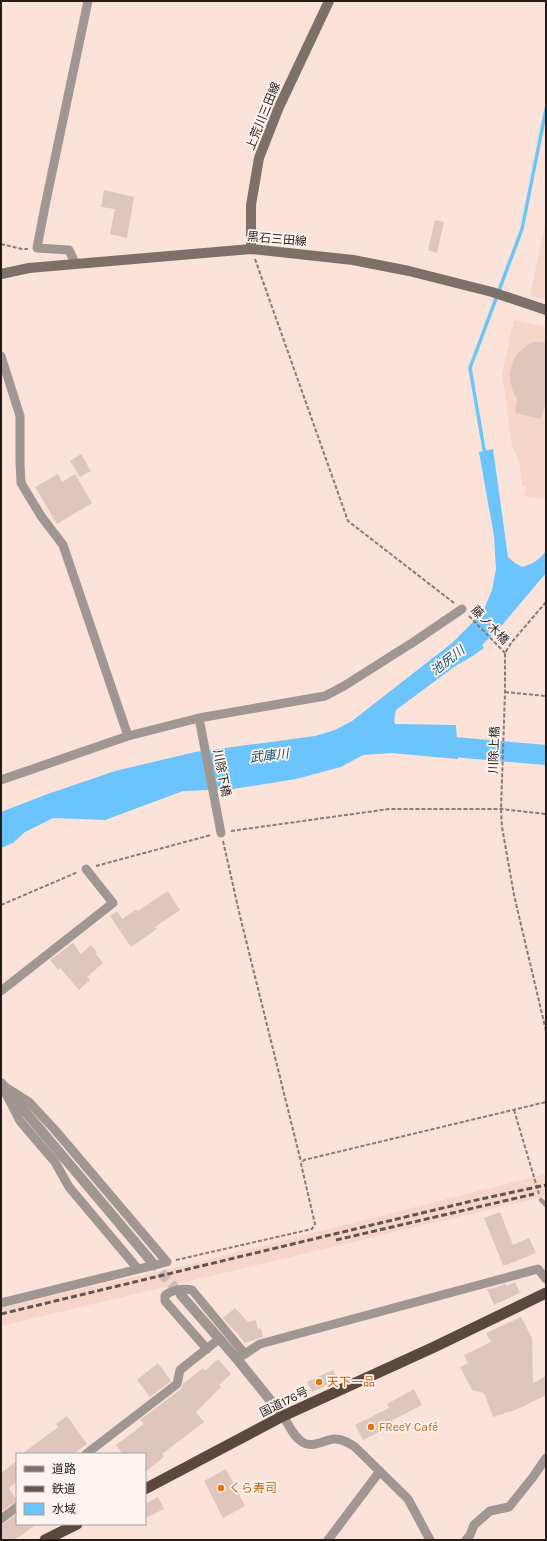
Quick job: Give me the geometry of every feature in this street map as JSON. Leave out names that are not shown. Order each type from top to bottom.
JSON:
[{"type":"highway","name":"国道176号","points":[[146,1488],[283,1416],[432,1348],[546,1293]]},
{"type":"highway","points":[[45,1540],[74,1525]]},
{"type":"main road","name":"上荒川三田線","points":[[251,249],[251,205],[259,158],[279,107],[329,1]]},
{"type":"main road","name":"黒石三田線","points":[[1,274],[29,268],[251,249],[353,260],[409,271],[492,292],[546,310]]},
{"type":"street","points":[[74,264],[69,250],[37,248],[88,1]]},
{"type":"street","points":[[1,356],[20,416],[21,483],[40,516],[63,545],[128,736]]},
{"type":"street","points":[[1,780],[128,736],[199,718],[325,696],[356,679],[462,609]]},
{"type":"street","name":"川除下橋","points":[[199,718],[221,832]]},
{"type":"street","points":[[1,991],[112,903],[86,869]]},
{"type":"street","points":[[2,1084],[151,1261]]},
{"type":"street","points":[[1,1303],[167,1262],[55,1130],[29,1102],[2,1084]]},
{"type":"street","points":[[2,1084],[20,1121],[55,1162],[69,1187],[138,1269]]},
{"type":"street","points":[[241,1357],[260,1344],[538,1269],[546,1279]]},
{"type":"street","points":[[207,1349],[165,1301],[165,1296],[167,1294],[187,1288],[192,1290],[283,1416],[294,1434],[304,1443],[312,1445],[334,1439],[346,1441],[355,1448],[408,1499],[430,1540]]},
{"type":"street","points":[[181,1295],[220,1339],[241,1357]]},
{"type":"street","points":[[87,1453],[177,1384],[180,1370],[220,1339]]},
{"type":"street","points":[[466,1540],[474,1525],[490,1511],[509,1507],[546,1458]]},
{"type":"street","points":[[328,1540],[380,1471]]},
{"type":"street","points":[[1,1519],[16,1508]]},
{"type":"lane","points":[[541,1200],[546,1205]]},
{"type":"path","points":[[1,244],[22,249],[37,248]]},
{"type":"path","name":"藤ノ木橋","points":[[251,249],[348,521],[462,609],[505,653]]},
{"type":"path","points":[[505,653],[511,643],[546,602]]},
{"type":"path","name":"川除上橋","points":[[505,653],[501,809],[502,827],[514,895],[546,1031]]},
{"type":"path","points":[[505,692],[546,696]]},
{"type":"path","points":[[1,905],[86,869],[221,832],[389,809],[501,809],[546,814]]},
{"type":"path","points":[[167,1262],[312,1230],[315,1224],[302,1162],[244,931],[221,832]]},
{"type":"path","points":[[302,1162],[304,1160],[546,1102]]},
{"type":"path","points":[[514,1110],[541,1200]]},
{"type":"shaded area","points":[[546,221],[546,300],[530,295]]},
{"type":"shaded area","points":[[514,320],[546,327],[546,500],[524,496],[526,487],[522,486],[519,461],[512,446],[502,374]]},
{"type":"shaded area","points":[[546,1174],[546,1196],[1,1326],[1,1307],[174,1268]]},
{"type":"water","name":"池尻川","points":[[493,449],[508,557],[522,567],[536,561],[546,551],[546,573],[503,624],[482,645],[484,648],[454,667],[396,710],[394,720],[395,724],[456,725],[458,759],[391,753],[363,755],[341,767],[296,779],[233,789],[183,791],[105,820],[53,818],[25,832],[13,843],[1,848],[1,812],[115,771],[195,752],[315,736],[335,730],[352,721],[452,643],[479,616],[485,607],[492,590],[496,569],[494,536],[479,452]]},
{"type":"building","points":[[104,190],[134,197],[127,238],[110,234],[115,209],[101,207]]},
{"type":"building","points":[[435,220],[444,222],[437,253],[428,250]]},
{"type":"building","points":[[533,342],[546,342],[546,401],[541,419],[515,413],[517,399],[510,381],[510,373],[513,362],[518,353]]},
{"type":"building","points":[[81,454],[91,471],[80,477],[70,461]]},
{"type":"building","points":[[58,474],[62,482],[75,474],[92,503],[57,524],[35,487]]},
{"type":"building","points":[[168,891],[180,910],[155,927],[157,929],[131,947],[110,916],[117,911],[122,919],[137,909],[138,911]]},
{"type":"building","points":[[73,943],[81,954],[91,945],[103,963],[87,977],[90,980],[79,990],[60,968],[58,970],[50,960]]},
{"type":"building","points":[[500,1212],[513,1245],[529,1238],[536,1253],[503,1265],[484,1218]]},
{"type":"building","points":[[515,1282],[520,1293],[494,1305],[487,1289],[505,1284],[507,1286]]},
{"type":"building","points":[[235,1308],[248,1322],[256,1320],[258,1329],[261,1328],[263,1337],[244,1343],[223,1318]]},
{"type":"building","points":[[521,1317],[532,1338],[533,1383],[546,1376],[546,1395],[518,1409],[493,1417],[484,1393],[472,1390],[460,1367],[468,1363],[464,1355],[491,1342],[486,1333]]},
{"type":"building","points":[[218,1359],[231,1374],[219,1385],[221,1387],[196,1412],[204,1422],[162,1454],[164,1457],[146,1471],[146,1453],[122,1453],[116,1445],[144,1424],[140,1420],[181,1389],[183,1384],[203,1368],[205,1371]]},
{"type":"building","points":[[158,1363],[171,1381],[150,1397],[137,1380]]},
{"type":"building","points":[[333,1370],[338,1380],[312,1392],[307,1382]]},
{"type":"building","points":[[414,1389],[422,1405],[383,1425],[385,1429],[363,1440],[355,1425],[389,1408],[387,1404]]},
{"type":"building","points":[[67,1416],[87,1444],[74,1453],[23,1453],[58,1427],[56,1424]]},
{"type":"building","points":[[16,1462],[16,1483],[9,1488],[16,1502],[1,1512],[1,1473]]},
{"type":"building","points":[[226,1469],[245,1506],[223,1518],[204,1481]]},
{"type":"building","points":[[158,1497],[164,1509],[146,1518],[146,1503]]},
{"type":"building","points":[[16,1515],[16,1525],[35,1525],[13,1540],[1,1540],[1,1525]]},
{"type":"waterway","points":[[485,455],[470,368],[522,229],[546,109]]},
{"type":"waterway","name":"武庫川","points":[[430,745],[546,755]]},
{"type":"tunnel","points":[[151,1261],[181,1295]]},
{"type":"railway","points":[[1,1314],[472,1201],[546,1185]]},
{"type":"railway","points":[[336,1240],[534,1194]]},
{"type":"place","name":"天下一品","points":[[319,1382]]},
{"type":"place","name":"FReeY Café","points":[[371,1427]]},
{"type":"place","name":"くら寿司","points":[[221,1488]]}]
